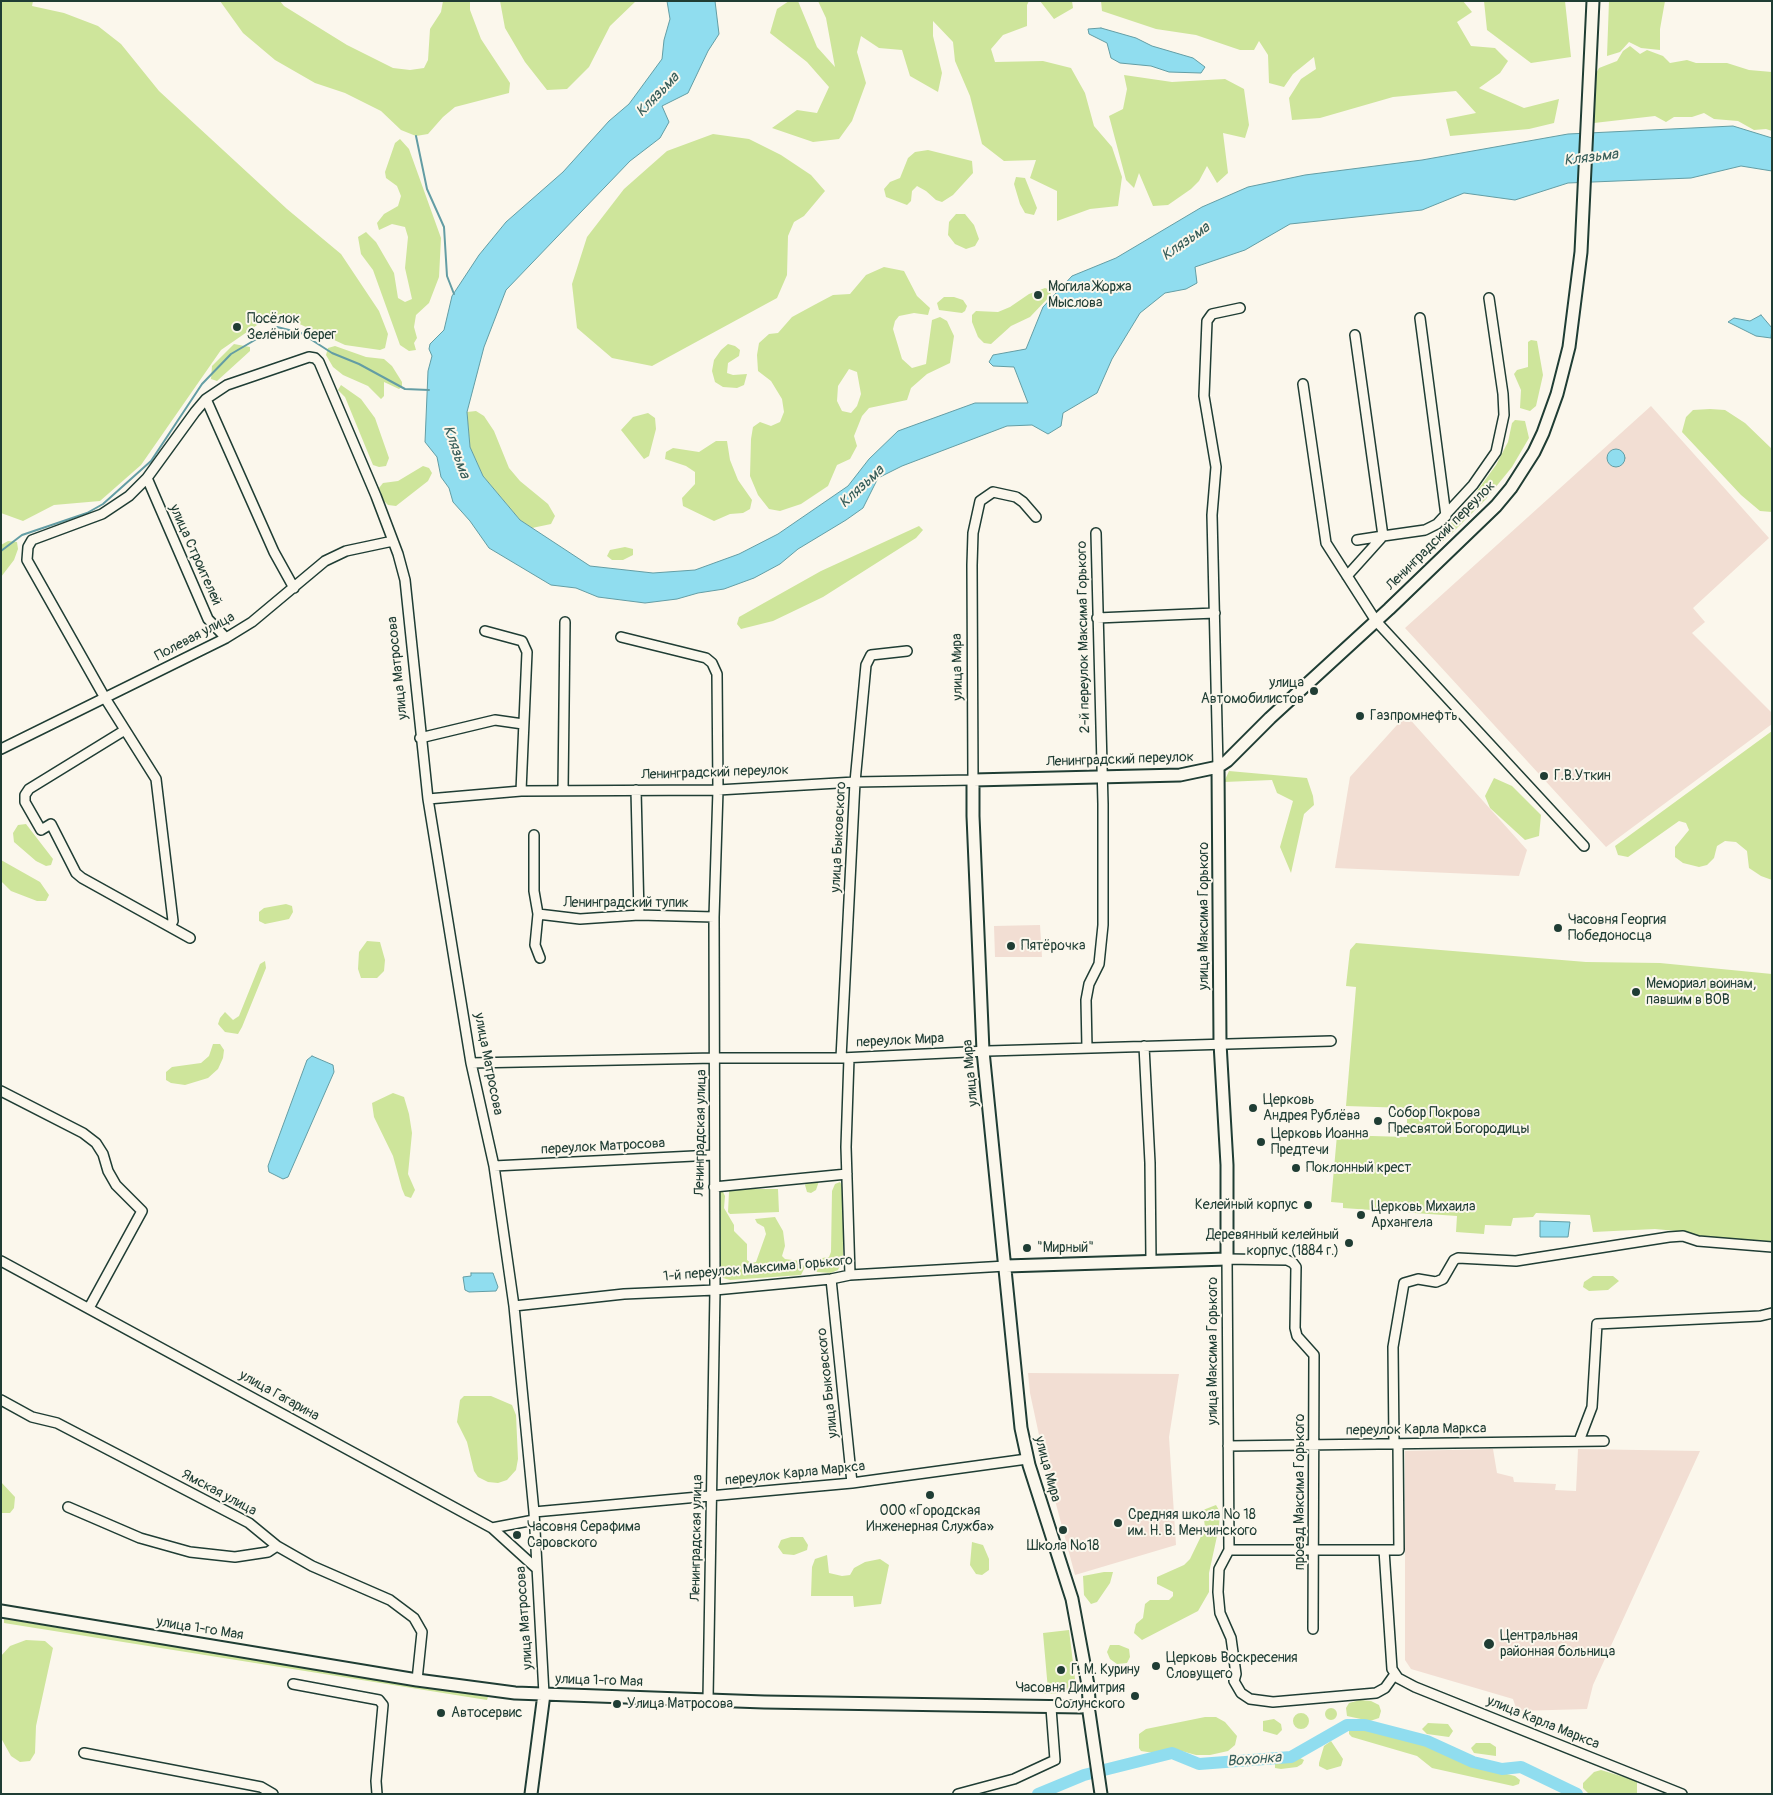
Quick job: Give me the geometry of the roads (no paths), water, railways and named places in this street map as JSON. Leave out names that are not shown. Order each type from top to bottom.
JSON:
[{"type":"main road","name":"Ленинградский переулок","points":[[973,780],[1180,774],[1218,767],[1227,761],[1496,506],[1534,452],[1551,413],[1563,374],[1575,315],[1581,252],[1593,1]]},
{"type":"main road","name":"улица Максима Горького","points":[[1218,767],[1220,1044],[1227,1165],[1227,1259]]},
{"type":"main road","name":"улица Мира","points":[[973,780],[983,1051],[1021,1424],[1027,1459],[1072,1599],[1088,1685],[1086,1706],[1101,1794]]},
{"type":"main road","points":[[1006,1266],[1227,1259]]},
{"type":"main road","name":"улица 1-го Мая","points":[[1,1611],[486,1690],[544,1694],[708,1699],[1052,1708],[1086,1706]]},
{"type":"main road","name":"улица Матросова","points":[[531,1794],[544,1694]]},
{"type":"street","points":[[1356,540],[1425,530],[1446,516],[1487,468],[1500,439],[1504,415],[1503,394],[1489,298]]},
{"type":"street","name":"улица Максима Горького","points":[[1218,767],[1212,515],[1216,467],[1204,396],[1207,321],[1212,314],[1240,308]]},
{"type":"street","points":[[1420,318],[1446,516]]},
{"type":"street","points":[[1347,576],[1383,536],[1355,335]]},
{"type":"street","name":"улица Матросова","points":[[206,399],[227,385],[309,357],[315,358],[319,362],[376,496],[405,580],[420,738],[428,799],[471,1063],[494,1166],[514,1306],[534,1516],[544,1694]]},
{"type":"street","points":[[1303,384],[1326,543],[1376,621],[1584,846]]},
{"type":"street","points":[[170,926],[172,921],[156,779],[105,698],[27,560],[28,547],[32,540],[102,514],[129,496],[146,478],[206,399],[274,552],[294,588]]},
{"type":"street","name":"улица Строителей","points":[[146,478],[208,618],[226,638]]},
{"type":"street","name":"улица Мира","points":[[973,780],[972,565],[973,533],[980,501],[993,492],[1016,497],[1036,517]]},
{"type":"street","name":"2-й переулок Максима Горького","points":[[1087,1048],[1086,1000],[1089,984],[1099,964],[1102,944],[1103,804],[1099,741],[1096,533]]},
{"type":"street","name":"Полевая улица","points":[[1,749],[226,638],[252,622],[325,560],[346,550],[393,541]]},
{"type":"street","points":[[1097,618],[1215,613]]},
{"type":"street","points":[[563,790],[565,622]]},
{"type":"street","points":[[485,631],[522,641],[527,652],[522,791]]},
{"type":"street","name":"Ленинградская улица","points":[[621,637],[706,658],[712,663],[717,674],[718,790],[714,917],[715,1290],[708,1699]]},
{"type":"street","name":"улица Быковского","points":[[850,1275],[845,1058],[855,782],[866,665],[871,655],[907,652]]},
{"type":"street","points":[[420,738],[495,720],[523,724]]},
{"type":"street","points":[[125,730],[29,789],[25,795],[25,802],[41,830],[52,824],[76,872],[82,878],[190,938]]},
{"type":"street","name":"Ленинградский переулок","points":[[428,799],[522,791],[718,790],[855,782],[973,780]]},
{"type":"street","points":[[636,790],[639,915]]},
{"type":"street","points":[[534,835],[534,891],[538,914],[535,945],[540,958]]},
{"type":"street","name":"Ленинградский тупик","points":[[538,914],[580,919],[639,915],[714,917]]},
{"type":"street","name":"переулок Мира","points":[[471,1063],[715,1058],[845,1058],[983,1051],[1331,1041]]},
{"type":"street","points":[[1144,1046],[1150,1163],[1151,1260]]},
{"type":"street","points":[[1,1091],[83,1133],[96,1143],[103,1154],[108,1171],[116,1185],[142,1211],[89,1308]]},
{"type":"street","name":"переулок Матросова","points":[[494,1166],[714,1155]]},
{"type":"street","points":[[714,1187],[847,1174]]},
{"type":"street","points":[[1384,1550],[1392,1669],[1395,1674],[1385,1688],[1376,1693],[1272,1702],[1250,1699],[1241,1693],[1234,1681],[1236,1674],[1231,1638],[1220,1613],[1218,1592],[1219,1569],[1229,1550],[1384,1550],[1399,1550],[1393,1346],[1404,1283],[1418,1279],[1436,1282],[1443,1279],[1454,1260],[1458,1258],[1516,1261],[1669,1237],[1683,1236],[1698,1241],[1772,1247]]},
{"type":"street","name":"улица Максима Горького","points":[[1227,1259],[1229,1550]]},
{"type":"street","name":"проезд Максима Горького","points":[[1227,1259],[1287,1260],[1296,1267],[1294,1328],[1297,1336],[1314,1355],[1313,1629]]},
{"type":"street","name":"улица Гагарина","points":[[1,1261],[492,1528],[536,1568]]},
{"type":"street","name":"1-й переулок Максима Горького","points":[[514,1306],[624,1294],[715,1290],[831,1279],[850,1275],[1006,1266]]},
{"type":"street","name":"улица Быковского","points":[[831,1279],[852,1483]]},
{"type":"street","points":[[1579,1441],[1592,1407],[1597,1324],[1760,1316],[1772,1313]]},
{"type":"street","name":"Ямская улица","points":[[1,1400],[32,1417],[56,1423],[249,1523],[277,1546],[312,1566],[390,1600],[414,1618],[422,1632],[416,1680]]},
{"type":"street","name":"переулок Карла Маркса","points":[[1228,1446],[1604,1441]]},
{"type":"street","name":"переулок Карла Маркса","points":[[492,1528],[534,1516],[712,1496],[852,1483],[1027,1459]]},
{"type":"street","points":[[68,1507],[140,1538],[190,1552],[235,1557],[268,1552],[277,1546]]},
{"type":"street","name":"улица Карла Маркса","points":[[1395,1674],[1415,1686],[1682,1794]]},
{"type":"street","points":[[293,1684],[379,1700],[383,1705],[376,1782],[377,1794]]},
{"type":"street","points":[[958,1794],[1014,1779],[1055,1760],[1052,1708]]},
{"type":"street","points":[[84,1753],[261,1787],[273,1794]]},
{"type":"water","name":"Клязьма","points":[[667,1],[715,1],[719,34],[708,51],[688,93],[662,106],[669,122],[660,138],[630,161],[506,290],[484,347],[467,412],[470,447],[483,476],[520,520],[590,566],[653,573],[695,570],[739,554],[778,534],[848,486],[869,459],[898,431],[975,403],[1028,403],[1014,367],[993,366],[989,362],[993,355],[1026,349],[1043,307],[1072,276],[1116,258],[1202,207],[1248,187],[1305,175],[1422,160],[1568,134],[1733,126],[1772,138],[1772,171],[1741,166],[1691,178],[1568,183],[1515,200],[1464,193],[1422,210],[1290,224],[1245,250],[1195,267],[1197,283],[1186,289],[1165,293],[1140,313],[1112,359],[1097,393],[1063,413],[1061,426],[1048,434],[1032,425],[1007,426],[902,466],[878,478],[863,508],[846,520],[798,549],[780,564],[754,578],[724,589],[677,599],[645,603],[598,597],[576,588],[551,585],[489,548],[470,521],[453,502],[449,488],[441,477],[437,457],[425,442],[428,371],[432,356],[429,349],[430,344],[444,330],[452,296],[479,255],[506,222],[563,172],[609,121],[629,104],[662,59],[664,40],[670,19]]},
{"type":"water","points":[[1101,28],[1193,58],[1205,67],[1201,73],[1169,72],[1151,66],[1120,63],[1111,58],[1107,43],[1089,34],[1088,29]]},
{"type":"water","points":[[1761,315],[1772,328],[1771,338],[1756,336],[1728,322],[1734,318],[1750,321]]},
{"type":"water","points":[[1616,449],[1622,452],[1625,458],[1622,464],[1616,467],[1610,464],[1607,458],[1610,452]]},
{"type":"water","points":[[312,1056],[333,1065],[334,1072],[288,1177],[283,1179],[269,1172],[268,1166],[307,1060]]},
{"type":"water","points":[[1540,1221],[1570,1222],[1568,1237],[1540,1237]]},
{"type":"water","points":[[471,1273],[493,1273],[498,1287],[496,1291],[469,1292],[465,1290],[463,1277],[471,1276]]},
{"type":"waterway","points":[[416,136],[427,189],[444,227],[447,276],[454,294]]},
{"type":"waterway","points":[[1,551],[22,535],[87,513],[103,504],[151,461],[202,384],[231,354],[277,327],[301,333],[332,353],[359,364],[405,389],[429,390]]},
{"type":"waterway","name":"Вохонка","points":[[1038,1794],[1084,1775],[1172,1753],[1199,1764],[1291,1757],[1347,1725],[1365,1725],[1427,1741],[1473,1762],[1502,1769],[1521,1767],[1577,1794]]},
{"type":"place","name":"Могила Жоржа Мыслова","points":[[1038,295]]},
{"type":"place","name":"Посёлок Зелёный берег","points":[[237,327]]},
{"type":"place","name":"улица Автомобилистов","points":[[1314,691]]},
{"type":"place","name":"Газпромнефть","points":[[1360,716]]},
{"type":"place","name":"Г.В.Уткин","points":[[1544,776]]},
{"type":"place","name":"Часовня Георгия Победоносца","points":[[1558,928]]},
{"type":"place","name":"Пятёрочка","points":[[1011,946]]},
{"type":"place","name":"Мемориал воинам, павшим в ВОВ","points":[[1636,992]]},
{"type":"place","name":"Церковь Андрея Рублёва","points":[[1253,1108]]},
{"type":"place","name":"Собор Покрова Пресвятой Богородицы","points":[[1378,1121]]},
{"type":"place","name":"Церковь Иоанна Предтечи","points":[[1261,1142]]},
{"type":"place","name":"Поклонный крест","points":[[1296,1168]]},
{"type":"place","name":"Келейный корпус","points":[[1308,1205]]},
{"type":"place","name":"Церковь Михаила Архангела","points":[[1361,1215]]},
{"type":"place","name":"Деревянный келейный корпус (1884 г.)","points":[[1349,1243]]},
{"type":"place","name":"\"Мирный\"","points":[[1027,1248]]},
{"type":"place","name":"ООО «Городская Инженерная Служба»","points":[[930,1495]]},
{"type":"place","name":"Средняя школа № 18 им. Н. В. Менчинского","points":[[1118,1523]]},
{"type":"place","name":"Школа №18","points":[[1063,1530]]},
{"type":"place","name":"Часовня Серафима Саровского","points":[[517,1535]]},
{"type":"place","name":"Центральная районная больница","points":[[1489,1644]]},
{"type":"place","name":"Церковь Воскресения Словущего","points":[[1156,1666]]},
{"type":"place","name":"Г. М. Курину","points":[[1061,1670]]},
{"type":"place","name":"Часовня Димитрия Солунского","points":[[1135,1696]]},
{"type":"place","name":"Улица Матросова","points":[[617,1704]]},
{"type":"place","name":"Автосервис","points":[[441,1713]]}]
